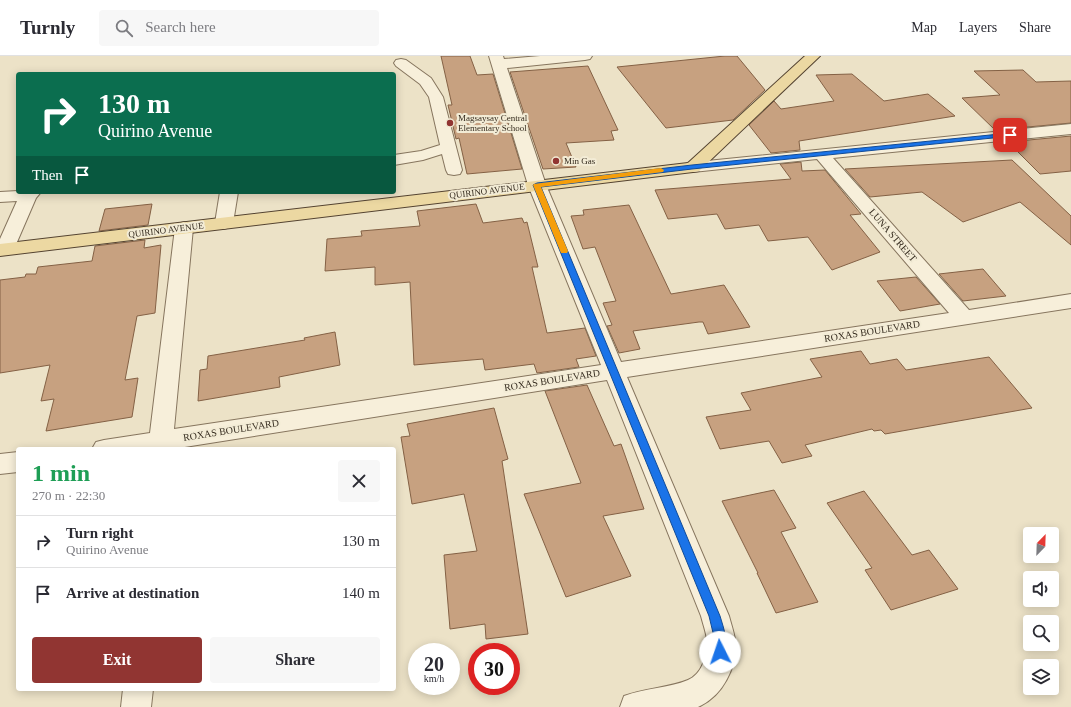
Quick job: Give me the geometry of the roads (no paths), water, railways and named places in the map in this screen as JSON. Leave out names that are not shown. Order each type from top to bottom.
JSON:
[{"type":"main road","points":[[692,167],[813,56]]},
{"type":"main road","name":"QUIRINO AVENUE","points":[[3,250],[692,167]]},
{"type":"street","points":[[585,56],[498,60],[537,185],[715,616],[721,641],[719,663],[710,681],[696,693],[635,707]]},
{"type":"street","points":[[401,63],[419,75],[433,90],[439,104],[454,170]]},
{"type":"street","points":[[1064,129],[1071,142]]},
{"type":"street","name":"QUIRINO AVENUE","points":[[692,167],[1064,129]]},
{"type":"street","points":[[396,160],[422,155],[449,147]]},
{"type":"street","name":"LUNA STREET","points":[[821,154],[964,317]]},
{"type":"street","points":[[0,198],[24,194]]},
{"type":"street","points":[[3,250],[30,194]]},
{"type":"street","points":[[224,223],[229,194]]},
{"type":"street","points":[[160,445],[184,228]]},
{"type":"street","name":"ROXAS BOULEVARD","points":[[132,447],[160,445],[613,371],[1071,301]]},
{"type":"street","points":[[0,464],[16,462]]},
{"type":"street","points":[[136,707],[138,691]]},
{"type":"place","name":"Magsaysay Central Elementary School","points":[[450,123]]},
{"type":"place","name":"Min Gas","points":[[556,161]]}]
